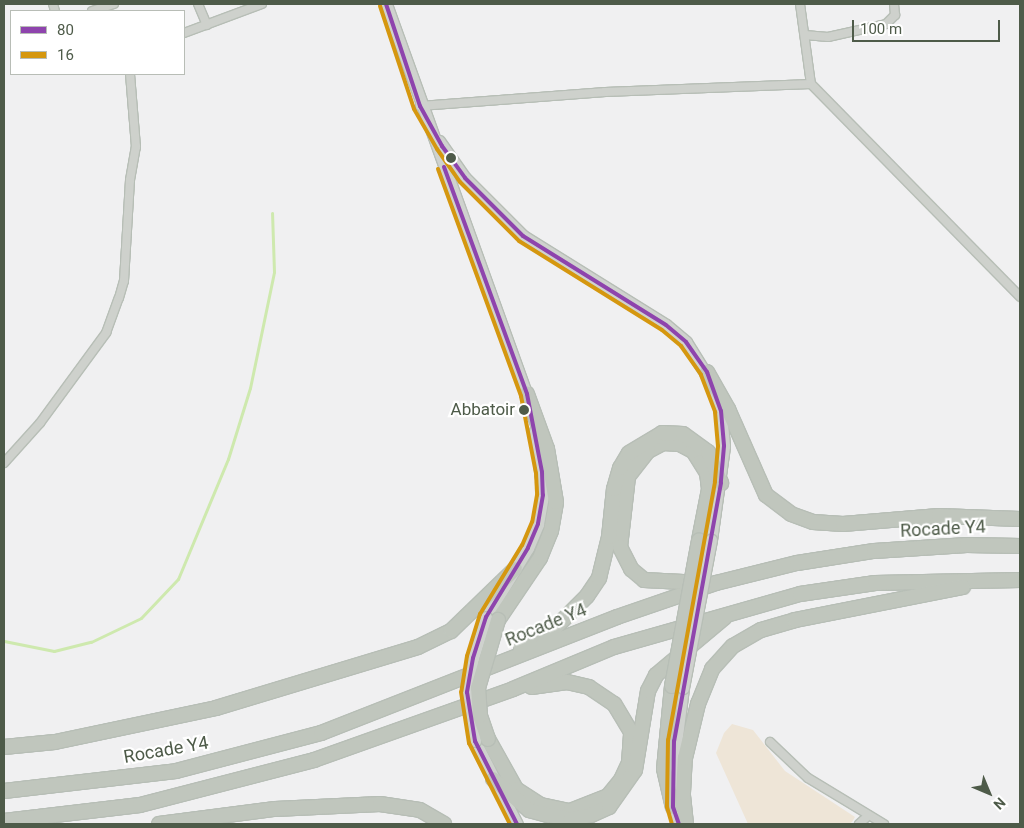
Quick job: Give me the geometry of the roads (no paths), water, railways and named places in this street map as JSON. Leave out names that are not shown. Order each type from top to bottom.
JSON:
[{"type":"highway","points":[[707,372],[728,409],[751,467],[766,495],[790,514],[813,522],[843,524],[939,516],[1020,519]]},
{"type":"highway","points":[[513,689],[567,682],[588,687],[614,704],[631,732],[629,762],[621,780],[608,796],[570,811],[541,805],[516,789],[481,740],[478,688],[492,619],[540,558],[551,532],[556,502],[547,449],[527,394]]},
{"type":"highway","points":[[494,666],[555,628],[587,596],[595,584],[609,537],[616,482],[629,452],[662,433],[684,434],[708,452],[721,483]]},
{"type":"highway","points":[[672,806],[664,769],[677,687],[705,540],[709,489],[707,473],[693,451],[680,444],[663,444],[648,451],[628,477],[620,547],[624,559],[644,580],[660,584],[716,583]]},
{"type":"highway","name":"Rocade Y4","points":[[4,791],[176,771],[321,733],[716,583],[797,563],[874,551],[967,544],[1020,546]]},
{"type":"highway","points":[[4,747],[55,742],[216,708],[418,647],[451,631],[515,568]]},
{"type":"highway","points":[[686,824],[683,793],[685,758],[698,704],[712,669],[733,646],[761,630],[795,620],[1004,579]]},
{"type":"highway","points":[[4,821],[140,805],[205,790],[314,760],[513,689],[614,646],[800,594],[875,583],[1020,580]]},
{"type":"highway","points":[[493,779],[529,810],[548,815],[571,819],[591,815],[609,807],[635,770],[648,692],[656,675],[730,613]]},
{"type":"highway","points":[[159,824],[275,809],[380,804],[420,810],[444,824]]},
{"type":"main road","points":[[386,4],[420,106],[527,394],[539,449],[543,495],[538,524],[515,568],[492,619]]},
{"type":"main road","points":[[420,106],[442,146],[492,208],[523,236],[666,326],[686,342],[707,372],[721,411],[724,446],[721,483],[705,540]]},
{"type":"main road","points":[[481,740],[493,779],[517,824]]},
{"type":"main road","points":[[672,806],[679,824]]},
{"type":"street","points":[[95,10],[114,4]]},
{"type":"street","points":[[198,4],[207,25]]},
{"type":"street","points":[[185,33],[262,4]]},
{"type":"street","points":[[800,4],[810,84],[1020,298]]},
{"type":"street","points":[[805,35],[828,37],[886,24],[895,15],[894,4]]},
{"type":"street","points":[[4,463],[40,423],[106,333],[119,298],[124,281],[130,180],[136,147],[130,75]]},
{"type":"street","points":[[420,106],[605,92],[810,84]]},
{"type":"street","points":[[770,742],[808,778],[884,824]]},
{"type":"street","points":[[859,824],[869,815]]},
{"type":"waterway","points":[[4,641],[54,651],[91,642],[141,618],[178,579],[228,459],[250,388],[274,272],[272,213]]},
{"type":"place","name":"Abbatoir","points":[[524,410]]}]
